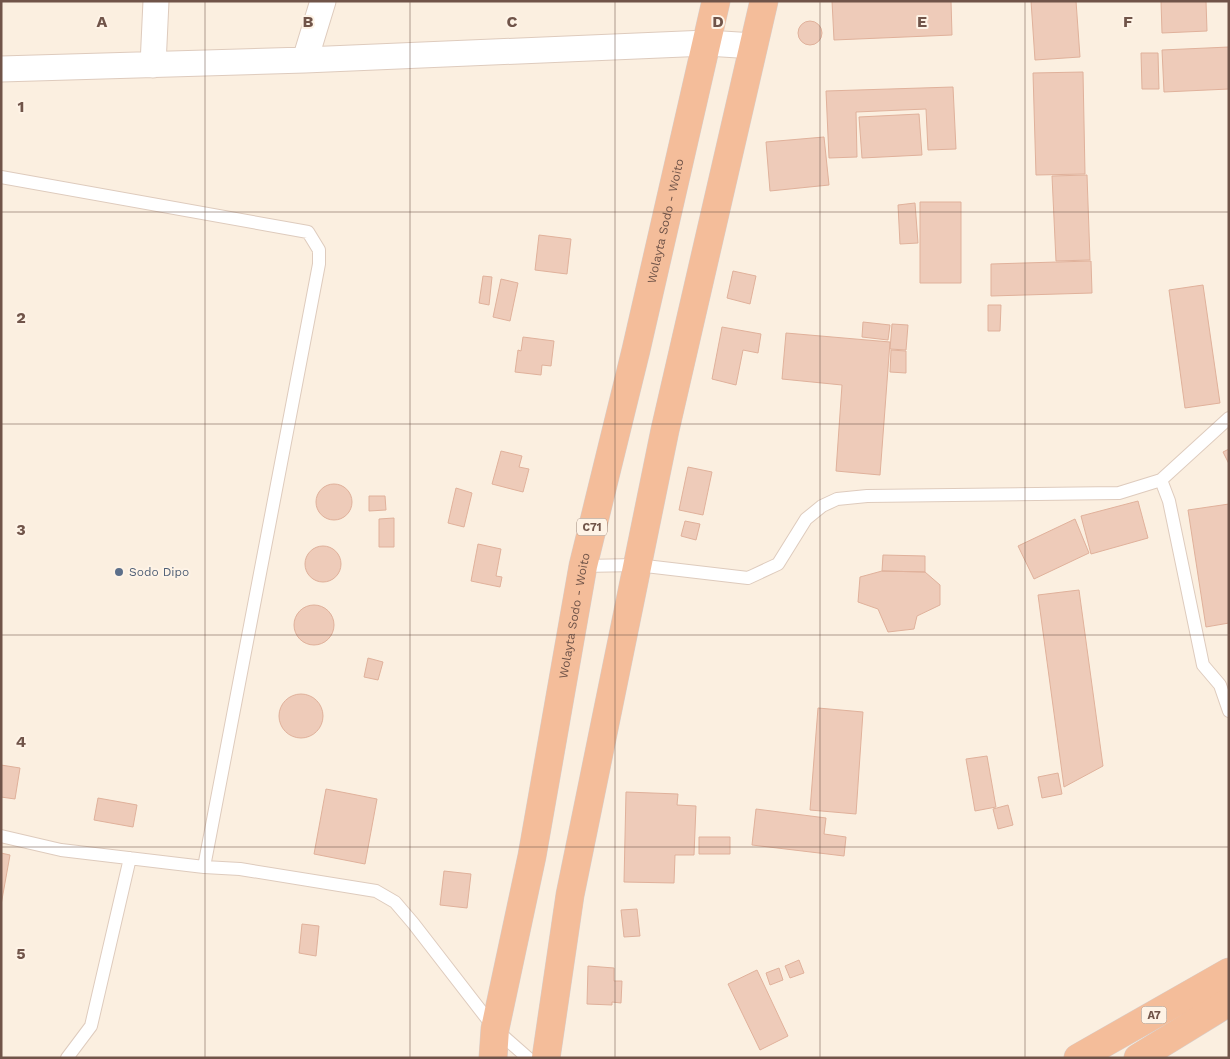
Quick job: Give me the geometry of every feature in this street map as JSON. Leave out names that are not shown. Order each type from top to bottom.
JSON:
[{"type":"highway","name":"Wolayta Sodo - Woito","points":[[493,1058],[495,1029],[532,856],[583,566],[636,350],[716,1]]},
{"type":"highway","points":[[546,1058],[570,895],[665,430],[764,1]]},
{"type":"highway","name":"A7","points":[[1078,1058],[1229,972]]},
{"type":"highway","name":"A7","points":[[1138,1058],[1229,1002]]},
{"type":"street","points":[[153,65],[156,1]]},
{"type":"street","points":[[305,60],[323,1]]},
{"type":"street","points":[[1,69],[305,60],[707,43],[754,46]]},
{"type":"lane","points":[[1,177],[308,232],[319,250],[318,264],[204,867]]},
{"type":"lane","points":[[583,566],[638,565],[748,578],[778,564],[806,519],[822,506],[837,499],[867,496],[1119,493],[1160,480],[1229,418]]},
{"type":"lane","points":[[1160,480],[1169,501],[1203,665],[1220,685],[1229,711]]},
{"type":"lane","points":[[1,836],[61,850],[204,867],[240,868],[376,891],[395,902],[413,922],[495,1029],[528,1058]]},
{"type":"lane","points":[[67,1058],[90,1026],[130,858]]},
{"type":"building","points":[[832,1],[951,1],[952,35],[834,40]]},
{"type":"building","points":[[1031,1],[1076,1],[1080,57],[1035,60]]},
{"type":"building","points":[[1161,1],[1206,1],[1207,31],[1162,33]]},
{"type":"building","points":[[810,21],[818,25],[822,33],[818,41],[810,45],[802,41],[798,33],[802,25]]},
{"type":"building","points":[[1229,47],[1229,89],[1164,92],[1162,50]]},
{"type":"building","points":[[1141,53],[1158,53],[1159,89],[1142,89]]},
{"type":"building","points":[[1083,72],[1085,174],[1036,175],[1033,73]]},
{"type":"building","points":[[953,87],[956,149],[928,150],[926,109],[856,112],[857,157],[829,158],[826,91]]},
{"type":"building","points":[[919,114],[922,155],[862,158],[859,117]]},
{"type":"building","points":[[824,137],[829,185],[770,191],[766,142]]},
{"type":"building","points":[[1087,175],[1090,260],[1056,261],[1052,176]]},
{"type":"building","points":[[920,202],[961,202],[961,283],[920,283]]},
{"type":"building","points":[[915,203],[918,243],[900,244],[898,205]]},
{"type":"building","points":[[539,235],[571,239],[567,274],[535,270]]},
{"type":"building","points":[[1091,261],[1092,293],[991,296],[991,264]]},
{"type":"building","points":[[733,271],[756,276],[750,304],[727,298]]},
{"type":"building","points":[[483,276],[492,277],[489,305],[479,303]]},
{"type":"building","points":[[501,279],[518,283],[510,321],[493,317]]},
{"type":"building","points":[[1203,285],[1220,403],[1185,408],[1169,290]]},
{"type":"building","points":[[988,305],[1001,305],[1000,331],[988,331]]},
{"type":"building","points":[[863,322],[890,325],[888,340],[862,337]]},
{"type":"building","points":[[892,324],[908,325],[906,350],[890,349]]},
{"type":"building","points":[[722,327],[761,334],[758,353],[743,350],[736,385],[712,379]]},
{"type":"building","points":[[786,333],[890,342],[880,475],[836,471],[842,385],[782,379]]},
{"type":"building","points":[[523,337],[554,341],[551,366],[542,365],[541,375],[515,372],[518,350],[521,351]]},
{"type":"building","points":[[891,350],[906,351],[906,373],[890,372]]},
{"type":"building","points":[[1229,449],[1229,464],[1223,452]]},
{"type":"building","points":[[501,451],[522,456],[519,467],[529,469],[523,492],[492,484]]},
{"type":"building","points":[[688,467],[712,472],[703,515],[679,510]]},
{"type":"building","points":[[334,484],[341,485],[347,489],[351,495],[351,509],[347,515],[341,519],[334,520],[327,519],[321,515],[317,509],[316,502],[317,495],[321,489],[327,485]]},
{"type":"building","points":[[456,488],[472,493],[464,527],[448,523]]},
{"type":"building","points":[[369,496],[385,496],[386,510],[369,511]]},
{"type":"building","points":[[1138,501],[1148,538],[1091,554],[1081,516]]},
{"type":"building","points":[[1229,504],[1229,623],[1206,627],[1188,510]]},
{"type":"building","points":[[394,518],[394,547],[379,547],[379,519]]},
{"type":"building","points":[[1075,519],[1089,553],[1034,579],[1018,546]]},
{"type":"building","points":[[685,521],[700,524],[696,540],[681,536]]},
{"type":"building","points":[[478,544],[501,549],[496,576],[502,577],[500,587],[471,581]]},
{"type":"building","points":[[323,546],[330,547],[336,551],[340,557],[340,571],[336,577],[330,581],[323,582],[316,581],[310,577],[306,571],[305,564],[306,557],[310,551],[316,547]]},
{"type":"building","points":[[883,555],[925,556],[925,572],[882,571]]},
{"type":"building","points":[[882,571],[925,572],[940,585],[940,605],[917,616],[914,629],[888,632],[878,609],[858,602],[860,577]]},
{"type":"building","points":[[1079,590],[1103,766],[1064,787],[1038,595]]},
{"type":"building","points":[[314,605],[328,611],[334,625],[328,639],[314,645],[300,639],[294,625],[300,611]]},
{"type":"building","points":[[368,658],[383,662],[378,680],[364,677]]},
{"type":"building","points":[[301,694],[313,698],[319,704],[323,716],[319,728],[313,734],[301,738],[289,734],[283,728],[279,716],[283,704],[289,698]]},
{"type":"building","points":[[818,708],[863,712],[856,814],[810,810]]},
{"type":"building","points":[[987,756],[996,807],[975,811],[966,759]]},
{"type":"building","points":[[1,765],[20,768],[15,799],[1,797]]},
{"type":"building","points":[[1058,773],[1062,794],[1042,798],[1038,777]]},
{"type":"building","points":[[326,789],[377,799],[365,864],[314,854]]},
{"type":"building","points":[[626,792],[678,794],[677,805],[696,806],[694,855],[675,855],[674,883],[624,882]]},
{"type":"building","points":[[98,798],[137,805],[133,827],[94,820]]},
{"type":"building","points":[[1008,805],[1013,825],[998,829],[993,809]]},
{"type":"building","points":[[756,809],[826,818],[824,834],[846,837],[844,856],[752,845]]},
{"type":"building","points":[[699,837],[730,837],[730,854],[699,854]]},
{"type":"building","points":[[1,853],[10,855],[1,905]]},
{"type":"building","points":[[444,871],[471,874],[467,908],[440,905]]},
{"type":"building","points":[[637,909],[640,936],[624,937],[621,910]]},
{"type":"building","points":[[302,924],[319,926],[316,956],[299,953]]},
{"type":"building","points":[[799,960],[804,973],[790,978],[785,966]]},
{"type":"building","points":[[588,966],[614,968],[614,981],[622,981],[621,1003],[612,1002],[612,1005],[587,1004]]},
{"type":"building","points":[[779,968],[783,980],[770,985],[766,973]]},
{"type":"building","points":[[757,970],[788,1036],[760,1050],[728,984]]},
{"type":"place","name":"Sodo Dipo","points":[[119,572]]}]
